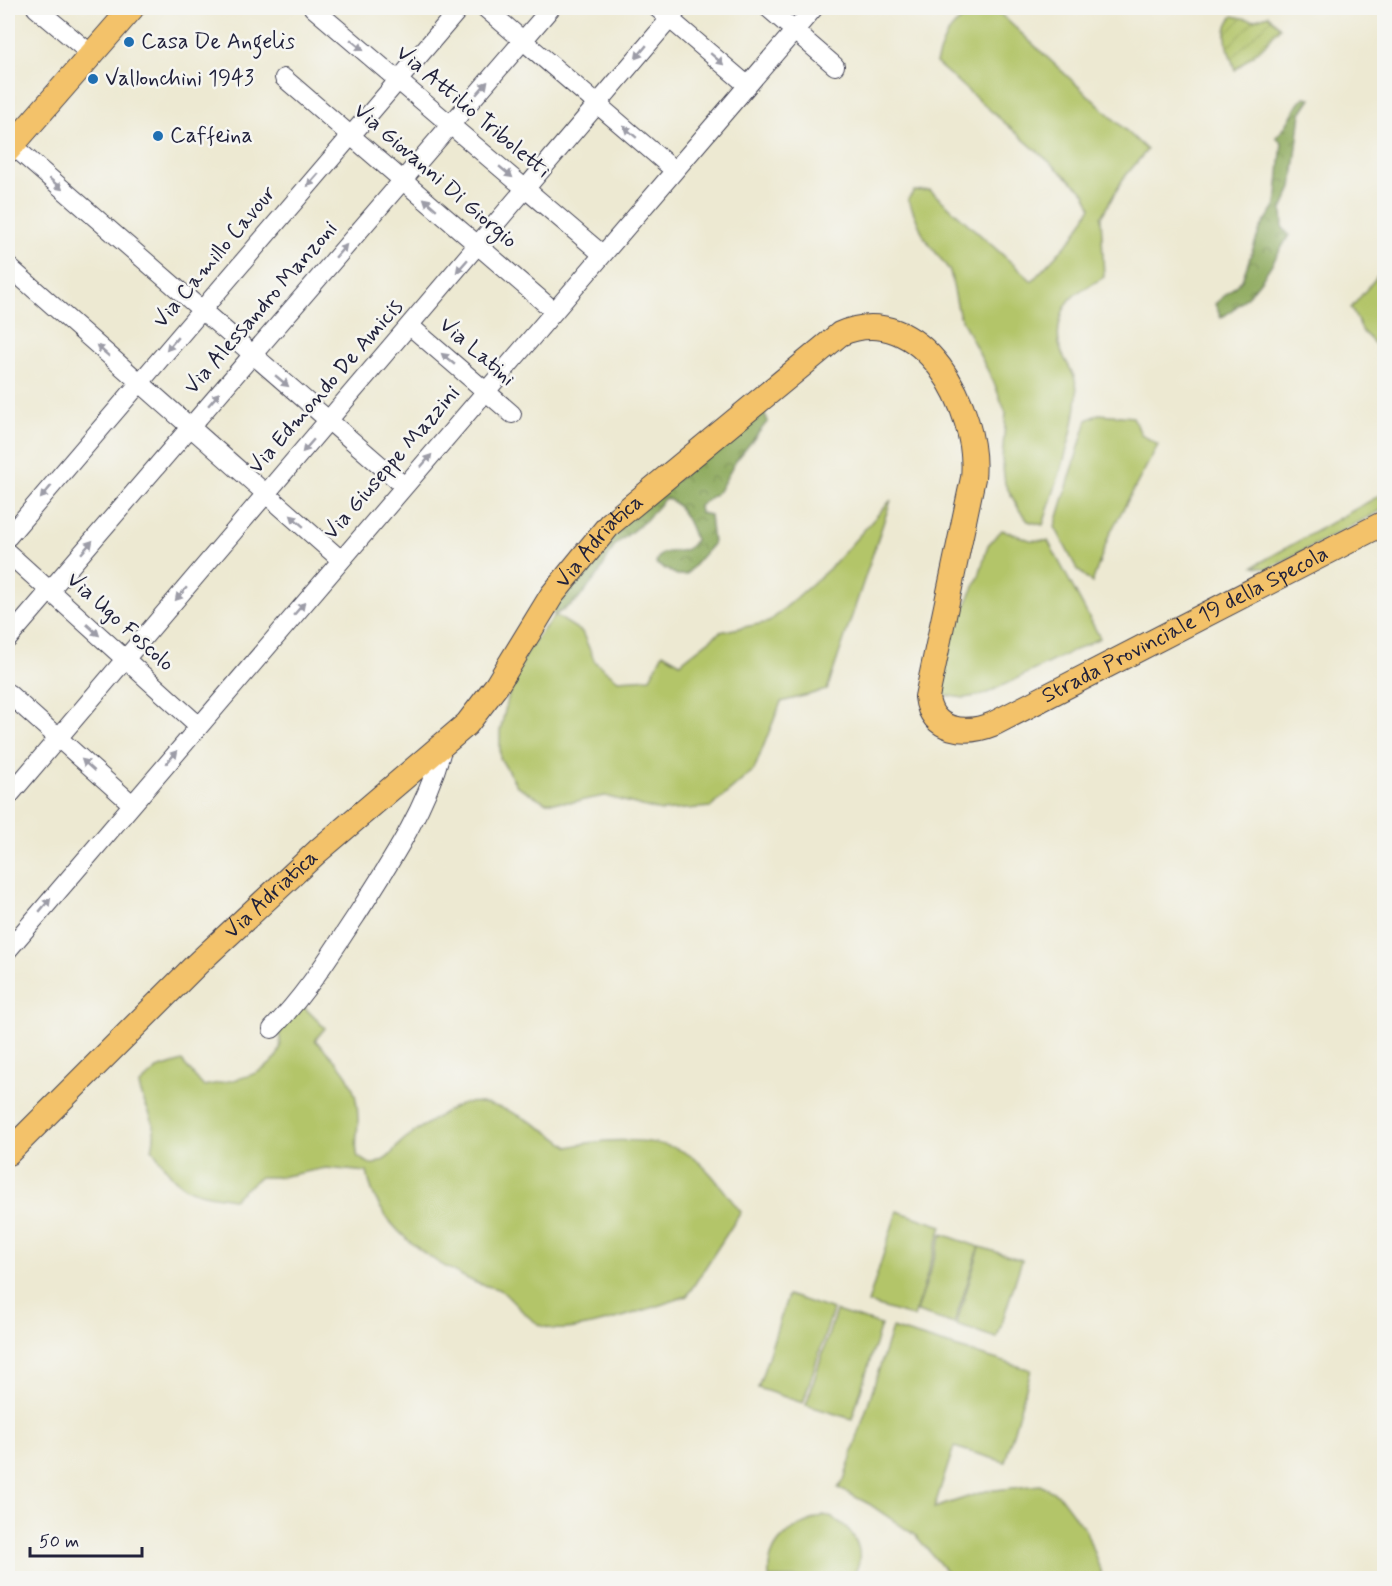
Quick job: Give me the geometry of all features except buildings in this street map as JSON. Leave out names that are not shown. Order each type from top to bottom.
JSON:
[{"type":"main road","points":[[10,148],[132,8]]},
{"type":"main road","name":"Via Adriatica","points":[[8,1153],[197,964],[318,851],[443,746],[481,709],[552,595],[610,524],[650,489],[744,415],[830,339],[851,330],[870,327],[897,331],[920,346],[950,382],[969,427],[974,456],[973,478],[927,696],[932,713],[947,727],[968,732],[988,726]]},
{"type":"main road","name":"Strada Provinciale 19 della Specola","points":[[988,726],[1384,523]]},
{"type":"street","points":[[36,8],[91,54]]},
{"type":"street","name":"Via Attilio Triboletti","points":[[313,8],[602,255]]},
{"type":"street","name":"Via Camillo Cavour","points":[[8,537],[460,8]]},
{"type":"street","points":[[485,8],[674,170]]},
{"type":"street","name":"Via Alessandro Manzoni","points":[[8,639],[551,8]]},
{"type":"street","points":[[768,8],[835,66]]},
{"type":"street","name":"Via Giuseppe Mazzini","points":[[8,950],[813,8]]},
{"type":"street","points":[[669,11],[747,85]]},
{"type":"street","name":"Via Edmondo De Amicis","points":[[8,796],[479,246],[598,104],[669,11]]},
{"type":"street","name":"Via Giovanni Di Giorgio","points":[[284,78],[554,310]]},
{"type":"street","points":[[10,148],[404,486]]},
{"type":"street","points":[[8,266],[341,560]]},
{"type":"street","name":"Via Latini","points":[[410,326],[512,414]]},
{"type":"street","name":"Via Ugo Foscolo","points":[[8,553],[199,726]]},
{"type":"street","points":[[8,693],[132,804]]},
{"type":"street","points":[[272,1029],[302,997],[392,861],[432,781],[443,746]]},
{"type":"green space","points":[[981,8],[994,8],[1147,150],[1123,179],[1101,217],[1104,277],[1070,299],[1062,313],[1059,330],[1060,346],[1075,378],[1077,395],[1068,444],[1043,525],[1028,521],[1005,484],[1002,459],[1006,413],[994,383],[959,314],[950,271],[924,237],[908,199],[914,191],[930,190],[1032,281],[1074,236],[1091,207],[1085,193],[936,63],[951,29],[963,18]]},
{"type":"green space","points":[[1268,15],[1280,27],[1264,46],[1235,70],[1226,42],[1226,29],[1229,22],[1233,16],[1253,20]]},
{"type":"green space","points":[[1305,97],[1311,98],[1301,113],[1292,188],[1282,210],[1283,228],[1289,235],[1252,291],[1221,318],[1215,304],[1242,280],[1260,229],[1276,205],[1282,142],[1276,137]]},
{"type":"green space","points":[[1384,268],[1384,306],[1379,317],[1376,345],[1363,332],[1351,308]]},
{"type":"green space","points":[[764,412],[768,421],[736,461],[719,491],[699,506],[700,513],[710,515],[713,544],[686,575],[677,575],[656,564],[662,554],[685,550],[695,540],[688,521],[680,509],[665,498],[646,520],[615,545],[598,575],[577,601],[555,615],[546,608],[593,544]]},
{"type":"green space","points":[[1099,414],[1133,417],[1141,434],[1158,445],[1109,535],[1092,583],[1077,569],[1055,527],[1087,420]]},
{"type":"green space","points":[[1384,493],[1384,509],[1268,569],[1254,566]]},
{"type":"green space","points":[[891,500],[827,690],[781,702],[754,770],[711,807],[661,811],[605,796],[573,802],[545,802],[517,786],[500,758],[500,731],[509,694],[528,649],[555,615],[582,632],[595,662],[618,680],[650,678],[663,653],[680,663],[720,632],[769,622],[830,568]]},
{"type":"green space","points":[[1002,530],[1030,540],[1048,541],[1100,638],[983,695],[964,698],[943,695],[944,651],[979,576],[988,545]]},
{"type":"green space","points":[[301,1004],[325,1028],[315,1040],[340,1066],[351,1084],[357,1106],[358,1157],[372,1165],[386,1159],[406,1138],[445,1112],[460,1104],[478,1103],[491,1105],[520,1116],[569,1147],[597,1142],[631,1141],[664,1145],[679,1150],[691,1156],[705,1168],[741,1212],[687,1296],[602,1323],[554,1329],[539,1324],[526,1315],[501,1290],[477,1283],[456,1273],[422,1252],[393,1225],[381,1209],[367,1172],[326,1168],[280,1177],[260,1177],[233,1199],[203,1194],[184,1187],[152,1149],[153,1122],[139,1085],[157,1069],[182,1061],[203,1086],[258,1072],[268,1066],[280,1049],[277,1026]]},
{"type":"green space","points":[[897,1211],[942,1226],[914,1317],[868,1303]]},
{"type":"green space","points":[[942,1234],[979,1247],[954,1324],[917,1312]]},
{"type":"green space","points":[[980,1247],[1022,1260],[997,1338],[956,1325]]},
{"type":"green space","points":[[788,1295],[833,1310],[803,1403],[758,1388]]},
{"type":"green space","points":[[836,1311],[881,1325],[852,1419],[806,1405]]},
{"type":"green space","points":[[892,1328],[1031,1370],[1005,1462],[954,1447],[934,1508],[986,1491],[1040,1485],[1059,1495],[1086,1531],[1103,1578],[952,1578],[916,1536],[869,1504],[838,1488],[844,1480]]},
{"type":"green space","points":[[824,1515],[843,1525],[856,1540],[859,1559],[851,1578],[769,1578],[772,1554],[783,1537],[801,1525]]},
{"type":"place","name":"Casa De Angelis","points":[[129,42]]},
{"type":"place","name":"Vallonchini 1943","points":[[93,79]]},
{"type":"place","name":"Caffeina","points":[[158,136]]}]
